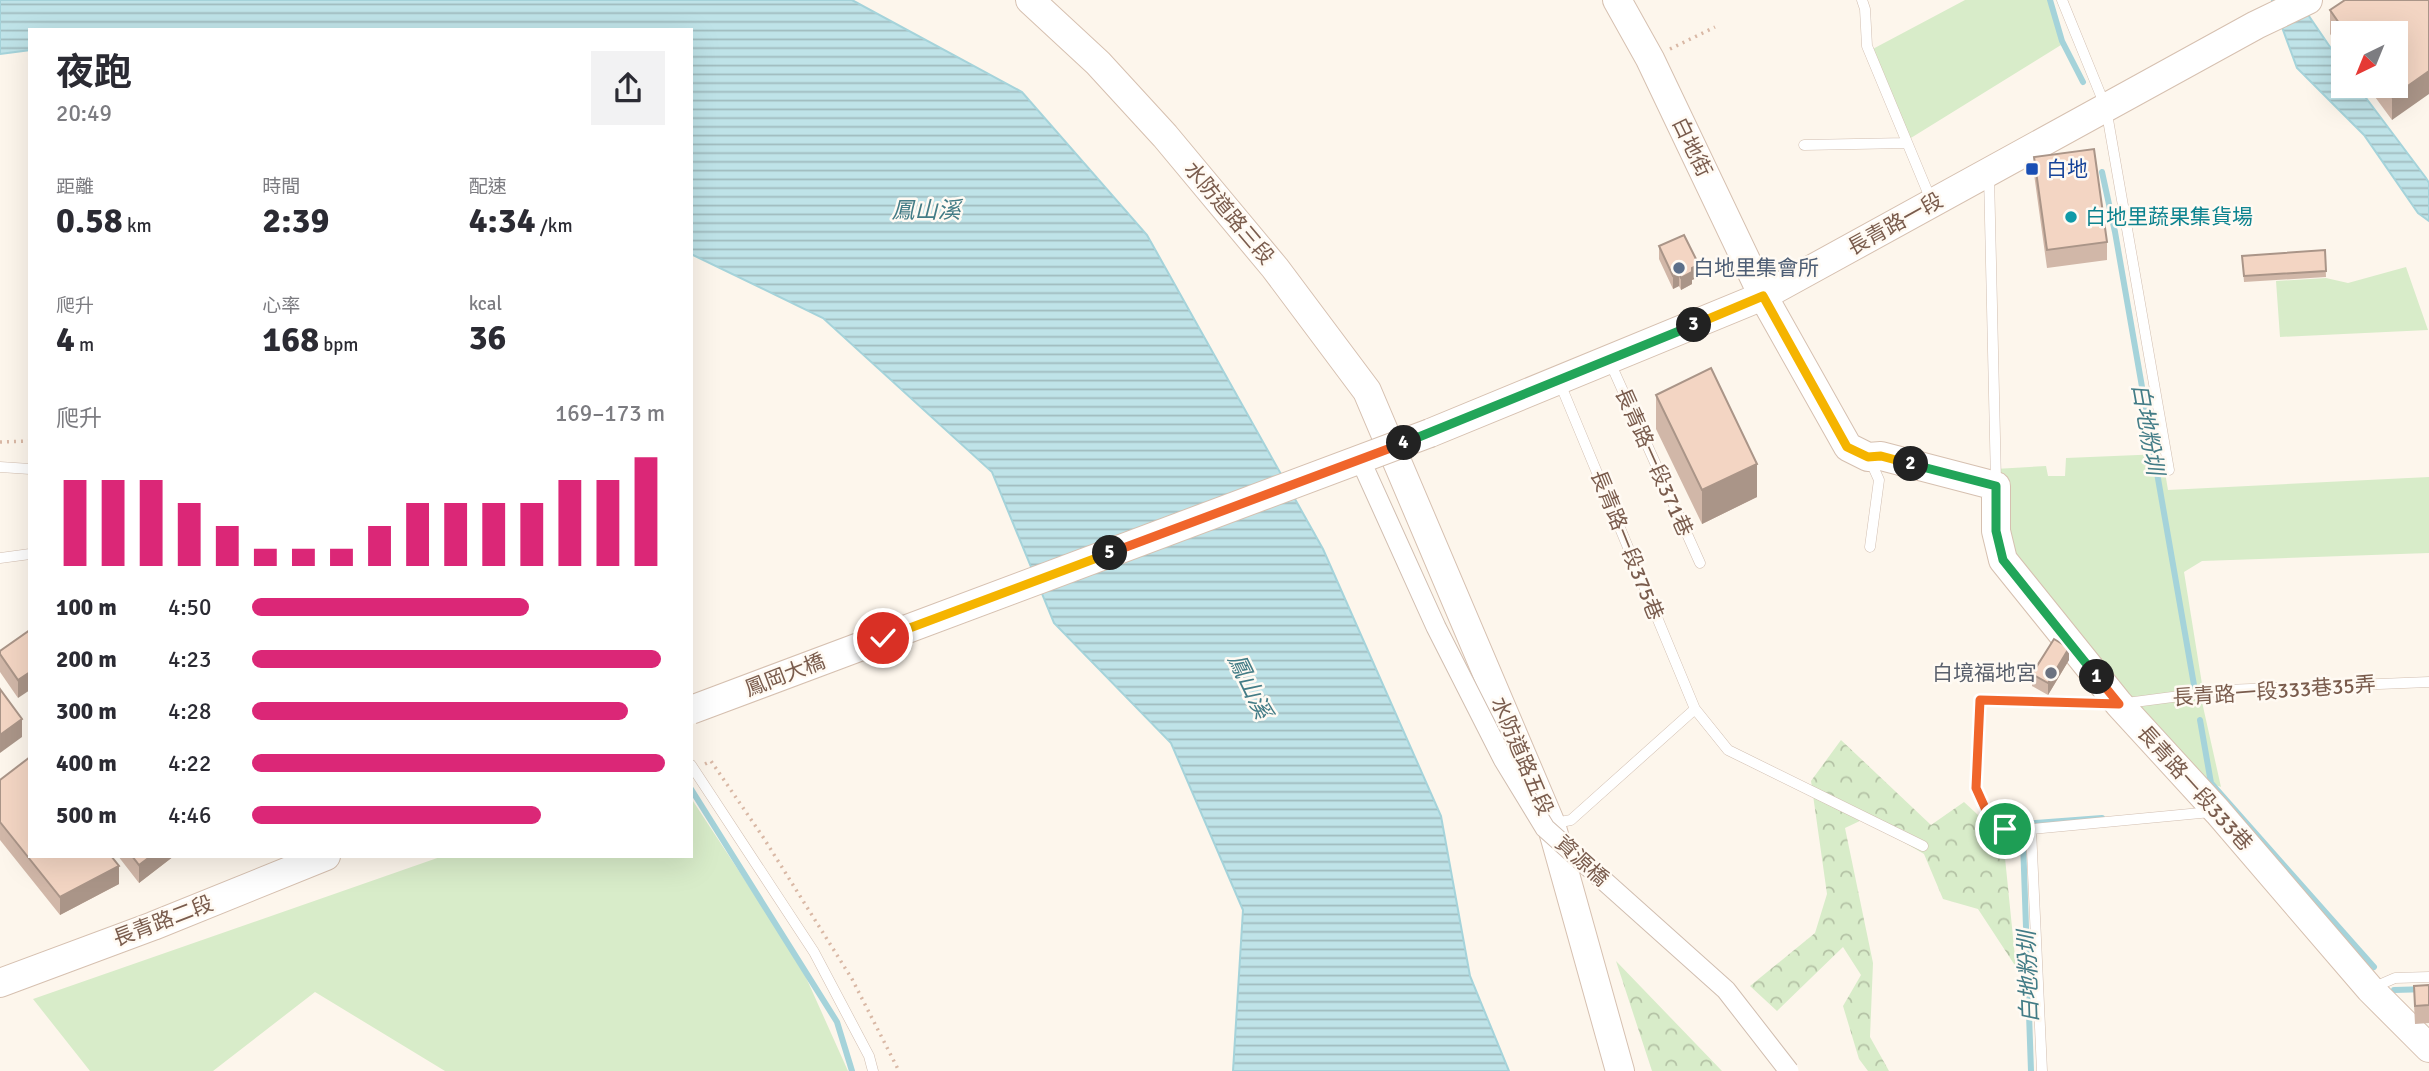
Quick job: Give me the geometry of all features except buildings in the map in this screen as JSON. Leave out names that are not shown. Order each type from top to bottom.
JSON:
[{"type":"street","name":"水防道路三段","points":[[1030,0],[1098,63],[1157,127],[1275,268],[1367,391],[1393,452]]},
{"type":"street","name":"白地街","points":[[1617,0],[1650,59],[1763,296],[1847,447],[1868,457]]},
{"type":"street","name":"長青路一段","points":[[1430,433],[1763,296],[2256,25],[2308,0]]},
{"type":"street","name":"鳳岡大橋","points":[[693,709],[1430,433]]},
{"type":"street","name":"水防道路五段","points":[[1393,452],[1551,824],[1620,1071]]},
{"type":"street","points":[[1868,457],[1881,456],[1996,486]]},
{"type":"street","name":"資源橋","points":[[1360,459],[1436,626],[1503,760],[1545,828],[1726,990],[1789,1071]]},
{"type":"street","name":"長青路一段333巷","points":[[1996,486],[1996,531],[2003,560],[2119,704],[2218,811],[2370,989],[2427,1043]]},
{"type":"street","name":"長青路二段","points":[[0,983],[153,926],[321,858]]},
{"type":"lane","points":[[1862,0],[1867,46],[1932,203]]},
{"type":"lane","points":[[2062,0],[2106,108],[2169,470]]},
{"type":"lane","points":[[1804,145],[1906,143]]},
{"type":"lane","name":"長青路一段333巷","points":[[1989,172],[1996,486]]},
{"type":"lane","name":"長青路一段371巷","points":[[1609,360],[1700,563]]},
{"type":"lane","name":"長青路一段375巷","points":[[1559,381],[1695,709],[1728,750],[1923,845]]},
{"type":"lane","points":[[1868,457],[1879,480],[1870,547]]},
{"type":"lane","points":[[0,467],[28,469]]},
{"type":"lane","points":[[0,558],[28,554]]},
{"type":"lane","name":"長青路一段333巷35弄","points":[[2031,830],[2005,829],[1990,819],[1976,788],[1980,700],[2119,704],[2226,690],[2429,682]]},
{"type":"lane","points":[[1551,824],[1572,820],[1695,709]]},
{"type":"lane","points":[[693,768],[814,952],[869,1056],[873,1071]]},
{"type":"lane","points":[[2042,1071],[2031,830],[2218,811]]},
{"type":"lane","points":[[2370,989],[2395,978],[2429,977]]},
{"type":"path","points":[[1650,59],[1715,27]]},
{"type":"path","points":[[0,442],[28,441]]},
{"type":"green space","points":[[1965,0],[2048,0],[2061,45],[1906,141],[1869,51]]},
{"type":"green space","points":[[2406,267],[2428,330],[2280,337],[2276,281],[2326,278],[2348,283]]},
{"type":"green space","points":[[2162,454],[2168,490],[2429,477],[2429,553],[2202,561],[2184,572],[2202,684],[2202,702],[2221,787],[2200,779],[2000,544],[1995,469],[2046,466],[2048,476],[2065,476],[2066,458]]},
{"type":"green space","points":[[1841,740],[1931,825],[1964,802],[2003,838],[2016,967],[1978,909],[1943,899],[1924,854],[1864,819],[1845,828],[1873,963],[1870,1037],[1889,1071],[1868,1071],[1859,1059],[1843,1006],[1861,975],[1843,947],[1777,1011],[1750,986],[1815,933],[1827,894],[1811,781]]},
{"type":"green space","points":[[693,801],[800,964],[848,1071],[445,1071],[315,992],[213,1071],[90,1071],[33,999],[437,858],[693,858]]},
{"type":"green space","points":[[1616,961],[1722,1071],[1652,1071]]},
{"type":"water","name":"鳳山溪","points":[[0,0],[852,0],[1022,92],[1147,235],[1323,549],[1441,816],[1470,976],[1509,1071],[1233,1071],[1243,910],[1171,743],[1054,623],[992,472],[823,318],[693,255],[693,28],[28,28],[28,50],[0,54]]},
{"type":"water","points":[[2272,0],[2298,0],[2331,48],[2331,98],[2366,98],[2426,178],[2429,183],[2429,221],[2418,213],[2364,135],[2297,68]]},
{"type":"waterway","name":"白地粉圳","points":[[2050,0],[2062,41],[2083,82]]},
{"type":"waterway","name":"白地粉圳","points":[[2102,172],[2115,232],[2194,685]]},
{"type":"waterway","name":"白地粉圳","points":[[2200,720],[2211,783],[2374,967]]},
{"type":"waterway","points":[[693,792],[837,1022],[852,1071]]},
{"type":"waterway","name":"白地粉圳","points":[[2022,824],[2102,818]]},
{"type":"waterway","name":"白地粉圳","points":[[2023,841],[2031,1071]]},
{"type":"waterway","name":"白地粉圳","points":[[2394,990],[2429,989]]},
{"type":"place","name":"白地","points":[[2032,169]]},
{"type":"place","name":"白地里蔬果集貨場","points":[[2071,217]]},
{"type":"place","name":"白地里集會所","points":[[1679,268]]},
{"type":"place","name":"白境福地宮","points":[[2051,673]]},
{"type":"route","points":[[883,638],[1430,433],[1763,296],[1847,447],[1868,457],[1881,456],[1996,486],[1996,531],[2003,560],[2119,704],[1980,700],[1976,788],[1990,819],[2005,829]]}]
